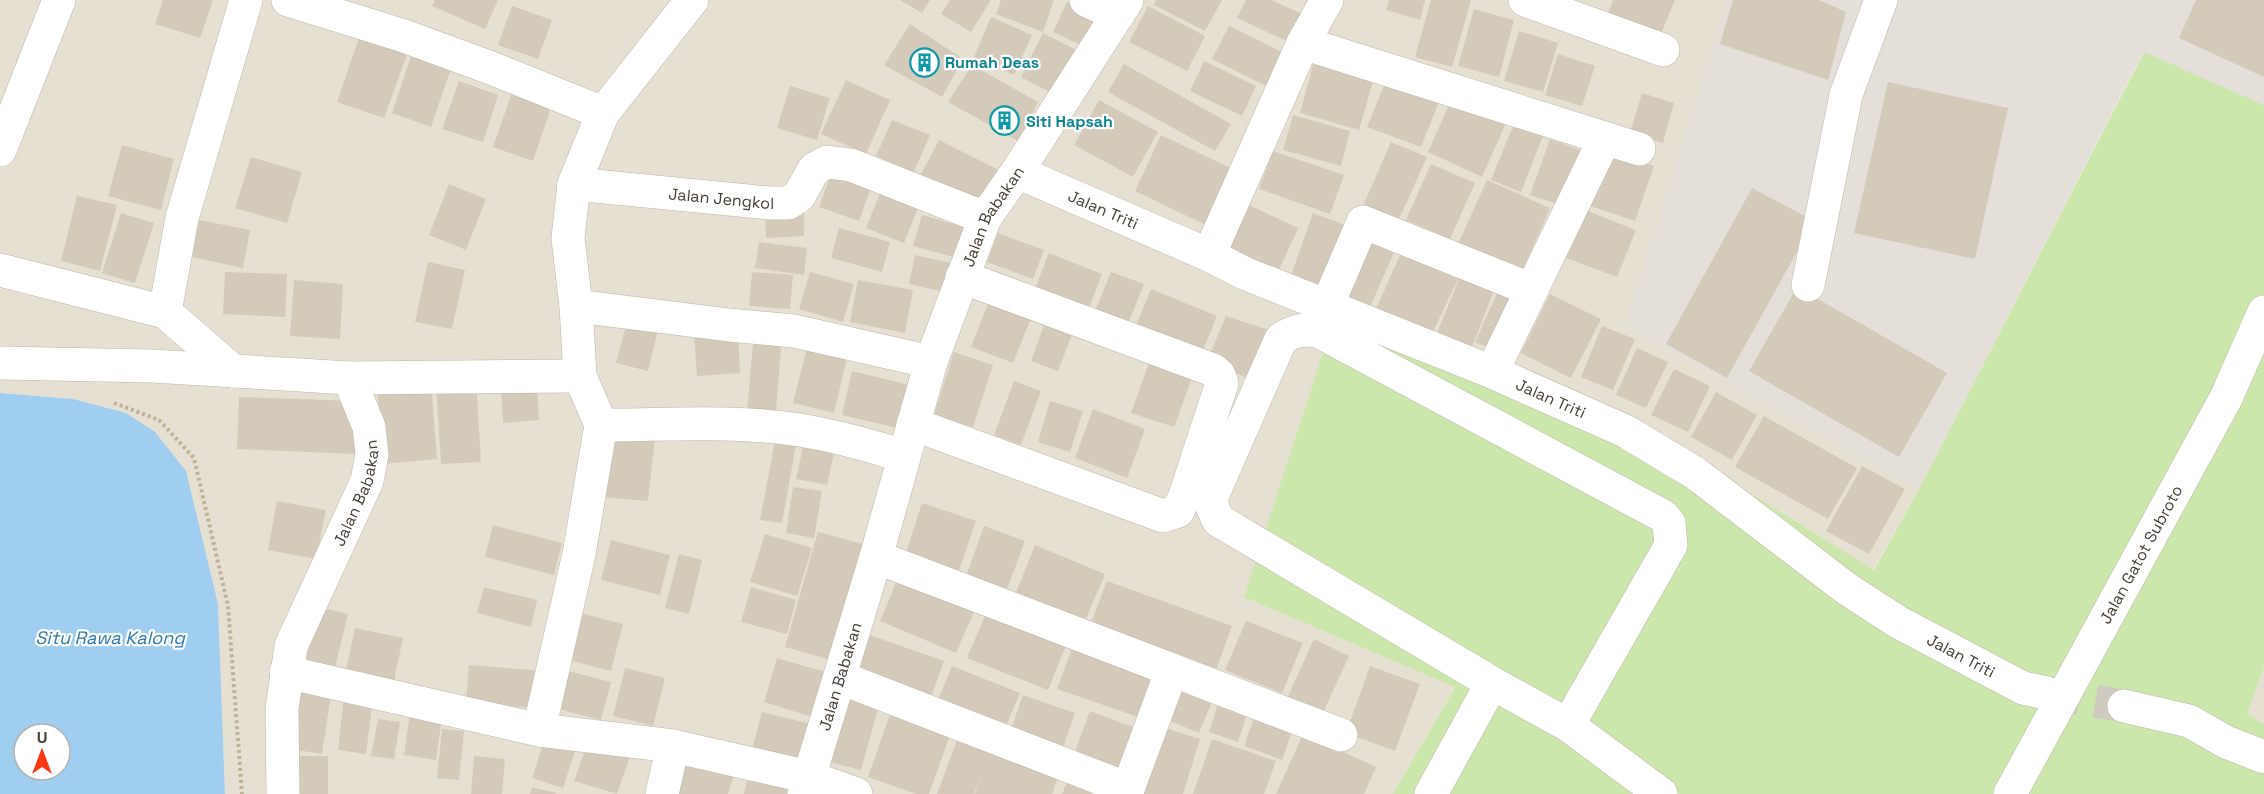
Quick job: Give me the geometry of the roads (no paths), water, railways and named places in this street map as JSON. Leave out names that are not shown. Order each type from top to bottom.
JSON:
[{"type":"street","points":[[0,150],[59,0]]},
{"type":"street","points":[[165,312],[183,218],[246,0]]},
{"type":"street","points":[[288,0],[415,40],[603,113]]},
{"type":"street","points":[[538,730],[579,554],[601,425],[580,376],[576,306],[568,238],[574,184],[603,113],[692,0]]},
{"type":"street","points":[[1086,0],[1123,7]]},
{"type":"street","points":[[1209,255],[1303,43],[1327,0]]},
{"type":"street","points":[[1525,0],[1591,12],[1663,50]]},
{"type":"street","points":[[1808,285],[1846,95],[1881,0]]},
{"type":"street","name":"Jalan Babakan","points":[[807,785],[841,678],[931,362],[985,218],[1123,7]]},
{"type":"street","points":[[1303,43],[1639,149]]},
{"type":"street","points":[[1492,372],[1605,138]]},
{"type":"street","name":"Jalan Jengkol","points":[[574,184],[788,203],[799,196],[814,169],[827,162],[851,165],[985,218]]},
{"type":"street","name":"Jalan Triti","points":[[1017,172],[1209,255],[1244,273],[1492,372],[1625,431],[1695,473],[1847,589],[1898,622],[2023,688],[2048,693]]},
{"type":"street","points":[[1327,306],[1363,222],[1532,290]]},
{"type":"street","points":[[0,270],[165,312],[233,371]]},
{"type":"street","points":[[913,424],[1163,516],[1178,511],[1185,496],[1222,383],[1219,375],[1213,370],[962,277]]},
{"type":"street","points":[[576,306],[794,331],[931,362]]},
{"type":"street","name":"Jalan Gatot Subroto","points":[[2010,794],[2226,398],[2264,312]]},
{"type":"street","points":[[1568,725],[1671,545],[1669,523],[1662,516],[1318,331],[1303,329],[1281,339],[1212,496],[1212,506],[1218,520],[1492,683],[1568,725],[1661,794]]},
{"type":"street","points":[[0,363],[152,366],[349,378],[580,376]]},
{"type":"street","name":"Jalan Babakan","points":[[283,794],[282,708],[291,646],[314,593],[348,527],[367,481],[372,454],[369,427],[349,378]]},
{"type":"street","points":[[601,425],[711,425],[798,430],[858,441],[903,456]]},
{"type":"street","points":[[876,557],[1341,735]]},
{"type":"street","points":[[841,678],[1127,792],[1172,670]]},
{"type":"street","points":[[286,672],[538,730],[673,746],[807,785],[856,794]]},
{"type":"street","points":[[1431,794],[1492,683]]},
{"type":"street","points":[[2124,706],[2189,721],[2226,742],[2264,757]]},
{"type":"street","points":[[662,794],[673,746]]},
{"type":"water","name":"Situ Rawa Kalong","points":[[0,393],[73,399],[126,413],[155,432],[186,471],[218,604],[225,794],[0,794]]},
{"type":"tunnel","points":[[2047,693],[2124,706]]},
{"type":"place","name":"Rumah Deas","points":[[924,62]]},
{"type":"place","name":"Siti Hapsah","points":[[1005,121]]}]
